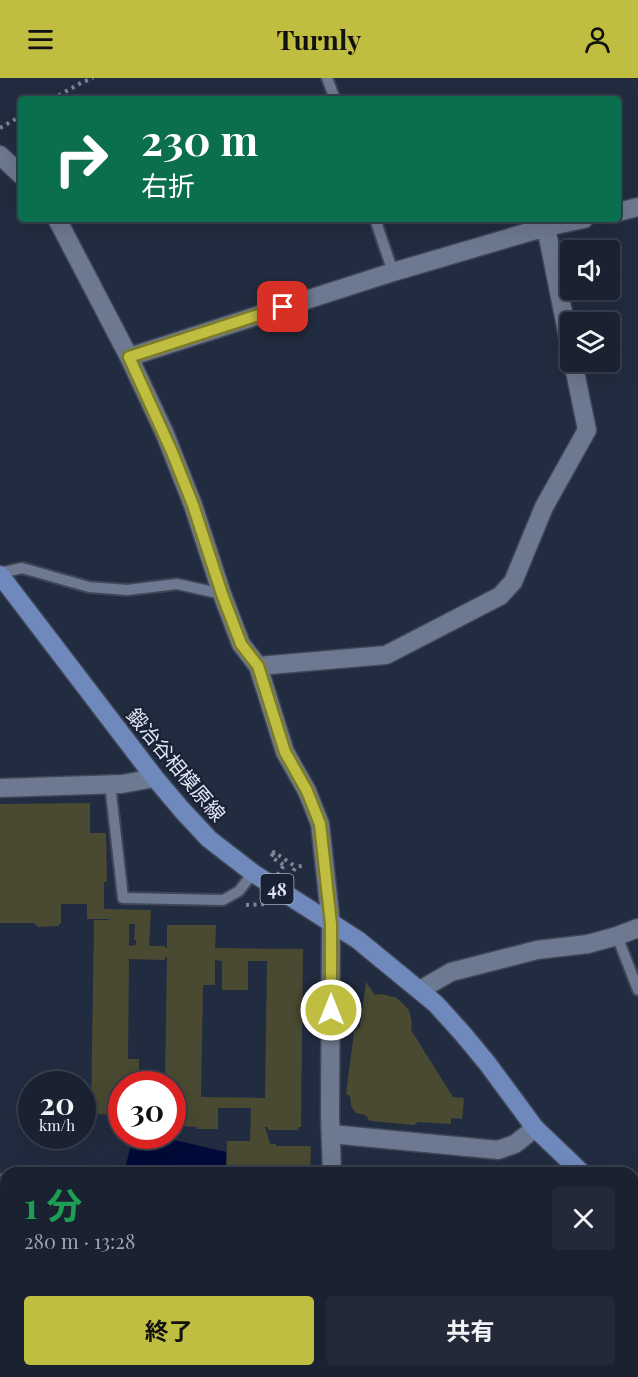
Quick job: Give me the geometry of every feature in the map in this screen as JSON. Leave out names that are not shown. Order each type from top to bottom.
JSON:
[{"type":"main road","name":"鍛冶谷相模原線","points":[[0,574],[155,778],[209,839],[253,873],[358,940],[436,1004],[487,1063],[535,1128],[576,1167]]},
{"type":"street","points":[[0,155],[18,172]]},
{"type":"street","points":[[621,211],[638,207]]},
{"type":"street","points":[[59,222],[129,357],[165,434],[193,505],[241,644],[258,666],[285,752],[307,791],[320,824],[331,924],[332,1167]]},
{"type":"street","points":[[129,357],[393,272],[570,222]]},
{"type":"street","points":[[546,227],[563,312]]},
{"type":"street","points":[[258,666],[386,655],[500,597],[513,582],[544,507],[587,430],[575,372]]},
{"type":"street","points":[[0,788],[122,784],[155,778]]},
{"type":"street","points":[[420,990],[452,972],[537,950],[588,944],[638,928]]},
{"type":"street","points":[[331,1134],[498,1150],[514,1144],[535,1128]]},
{"type":"lane","points":[[327,78],[334,96]]},
{"type":"lane","points":[[376,222],[393,272]]},
{"type":"lane","points":[[0,574],[22,568],[89,587],[127,590],[177,584],[222,594]]},
{"type":"lane","points":[[110,784],[123,898],[223,900],[239,891],[253,873]]},
{"type":"lane","points":[[617,936],[638,990]]},
{"type":"path","points":[[57,96],[81,82],[93,78]]},
{"type":"path","points":[[0,128],[18,118]]},
{"type":"path","points":[[261,900],[284,865],[272,857],[274,852],[296,867]]},
{"type":"path","points":[[287,879],[296,867],[310,864]]},
{"type":"path","points":[[242,902],[242,905],[262,905]]},
{"type":"shaded area","points":[[186,1143],[227,1152],[226,1167],[125,1167],[130,1149],[186,1149]]},
{"type":"building","points":[[90,803],[90,833],[106,833],[107,882],[104,882],[104,909],[151,910],[149,946],[167,948],[167,925],[216,925],[215,948],[303,949],[301,1127],[298,1127],[298,1130],[268,1130],[268,1127],[265,1127],[270,1144],[311,1146],[310,1167],[226,1167],[227,1141],[250,1141],[251,1108],[218,1108],[218,1129],[186,1127],[186,1071],[165,1071],[167,957],[165,960],[129,959],[128,1059],[139,1059],[139,1071],[108,1071],[108,1115],[96,1114],[96,1071],[92,1071],[94,920],[109,919],[87,919],[87,904],[61,904],[61,923],[58,926],[38,927],[34,923],[0,923],[0,804]],"holes":[[[129,924],[135,924],[134,940],[136,940],[136,945],[129,946]],[[215,960],[222,961],[222,990],[248,990],[248,961],[267,961],[265,1098],[201,1097],[203,985],[215,985]]]},
{"type":"building","points":[[366,982],[375,995],[382,994],[397,998],[409,1010],[411,1030],[453,1097],[464,1098],[462,1119],[451,1118],[451,1124],[418,1122],[414,1125],[370,1121],[365,1115],[356,1113],[351,1106],[350,1096],[346,1094],[354,1032],[360,1027]]},
{"type":"route","points":[[283,307],[129,357],[165,434],[193,505],[241,644],[258,666],[285,752],[307,791],[320,824],[331,924],[331,1010]]}]
